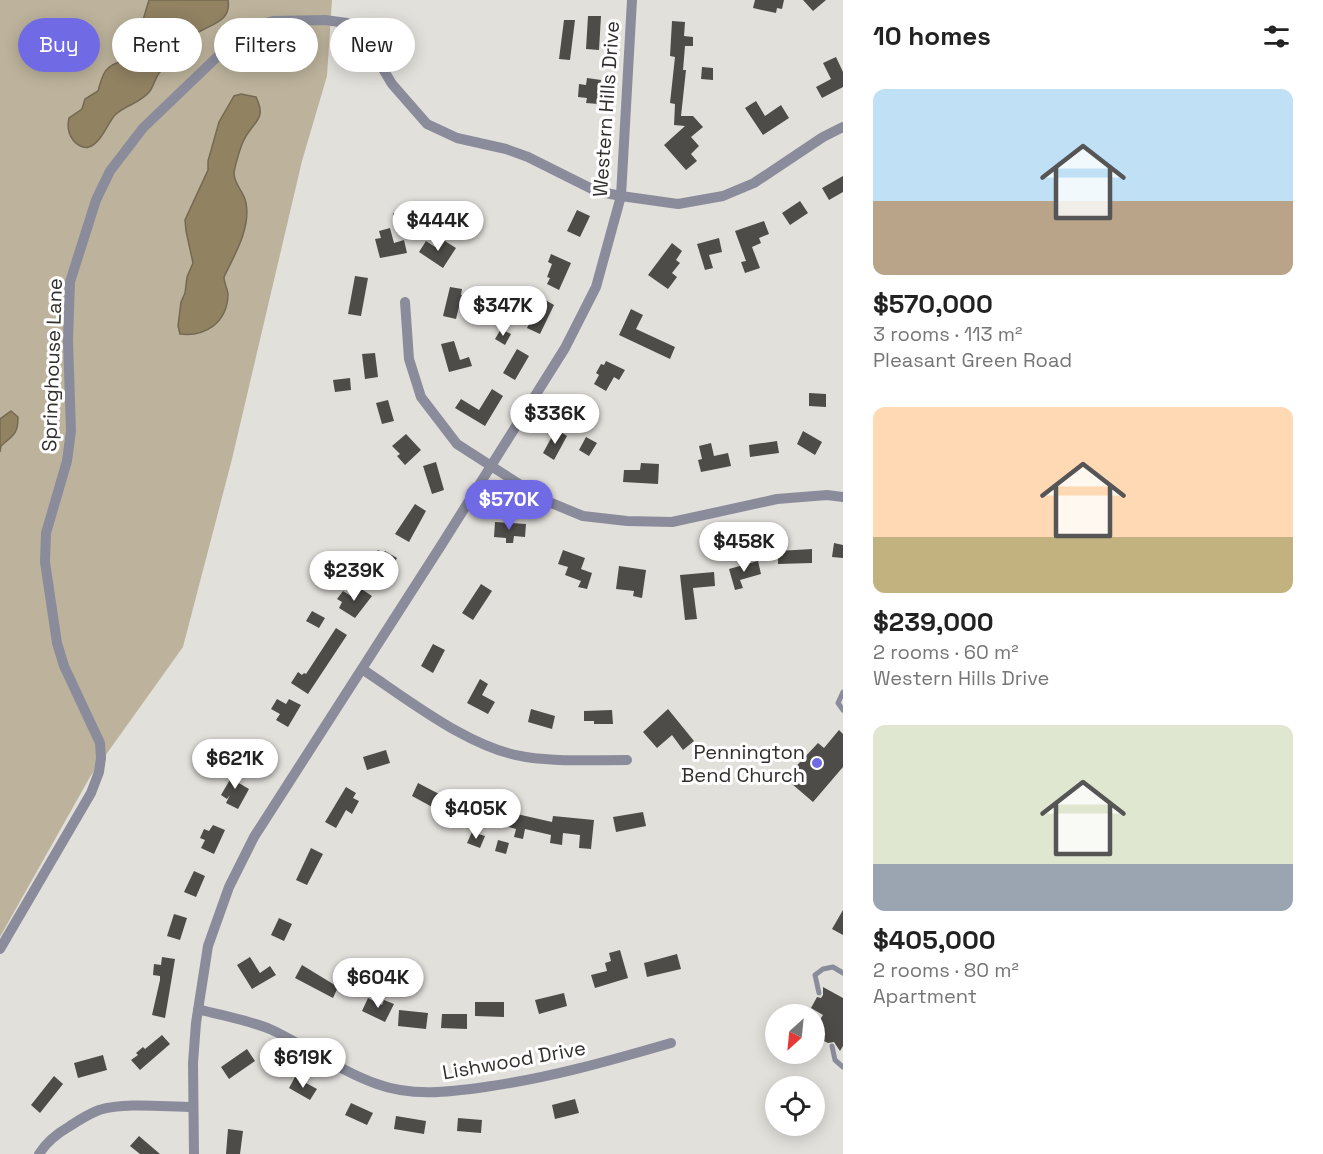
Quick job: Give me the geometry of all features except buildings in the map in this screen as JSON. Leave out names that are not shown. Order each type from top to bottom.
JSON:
[{"type":"street","name":"Western Hills Drive","points":[[194,1154],[193,1063],[198,1009],[208,946],[230,887],[254,837],[565,348],[596,287],[621,196],[632,0]]},
{"type":"street","name":"Springhouse Lane","points":[[0,949],[91,793],[99,772],[101,758],[99,743],[64,666],[57,643],[45,562],[46,533],[66,461],[71,431],[68,340],[70,282],[96,200],[110,171],[143,128],[240,35],[256,26],[273,21],[302,19],[347,23],[368,44],[392,84],[428,124],[457,138],[506,149],[528,157],[596,191],[621,196],[678,204],[723,196],[754,183],[823,137],[843,127]]},
{"type":"street","points":[[405,302],[409,359],[421,397],[457,444],[544,500],[583,516],[627,521],[672,522],[777,499],[827,495],[843,497]]},
{"type":"street","points":[[362,669],[448,727],[500,751],[525,757],[562,760],[627,760]]},
{"type":"street","name":"Lishwood Drive","points":[[198,1009],[259,1025],[345,1070],[378,1084],[393,1089],[425,1092],[474,1088],[552,1076],[671,1043]]},
{"type":"street","points":[[39,1154],[58,1133],[100,1110],[124,1107],[193,1107]]},
{"type":"lane","points":[[843,692],[838,703],[843,710]]},
{"type":"lane","points":[[819,993],[815,975],[824,969],[833,967],[843,973]]},
{"type":"lane","points":[[832,1046],[835,1060],[843,1067]]},
{"type":"shaded area","points":[[0,0],[332,0],[327,76],[302,161],[232,459],[183,647],[90,777],[0,937]]},
{"type":"shaded area","points":[[149,0],[228,0],[227,13],[223,18],[214,18],[214,25],[202,31],[202,18],[144,18]]},
{"type":"shaded area","points":[[112,65],[112,72],[160,72],[146,95],[115,115],[94,145],[80,146],[70,135],[69,118],[82,109],[85,99],[98,91],[108,68]]},
{"type":"shaded area","points":[[241,94],[256,97],[260,115],[243,141],[234,173],[245,199],[247,212],[241,242],[224,277],[228,293],[227,305],[224,313],[213,326],[198,333],[180,334],[178,326],[181,302],[193,263],[185,220],[208,170],[208,161],[219,122],[234,96]]},
{"type":"shaded area","points":[[11,411],[18,417],[17,428],[1,446],[0,452],[0,419]]},
{"type":"place","name":"Pennington Bend Church","points":[[817,763]]}]
